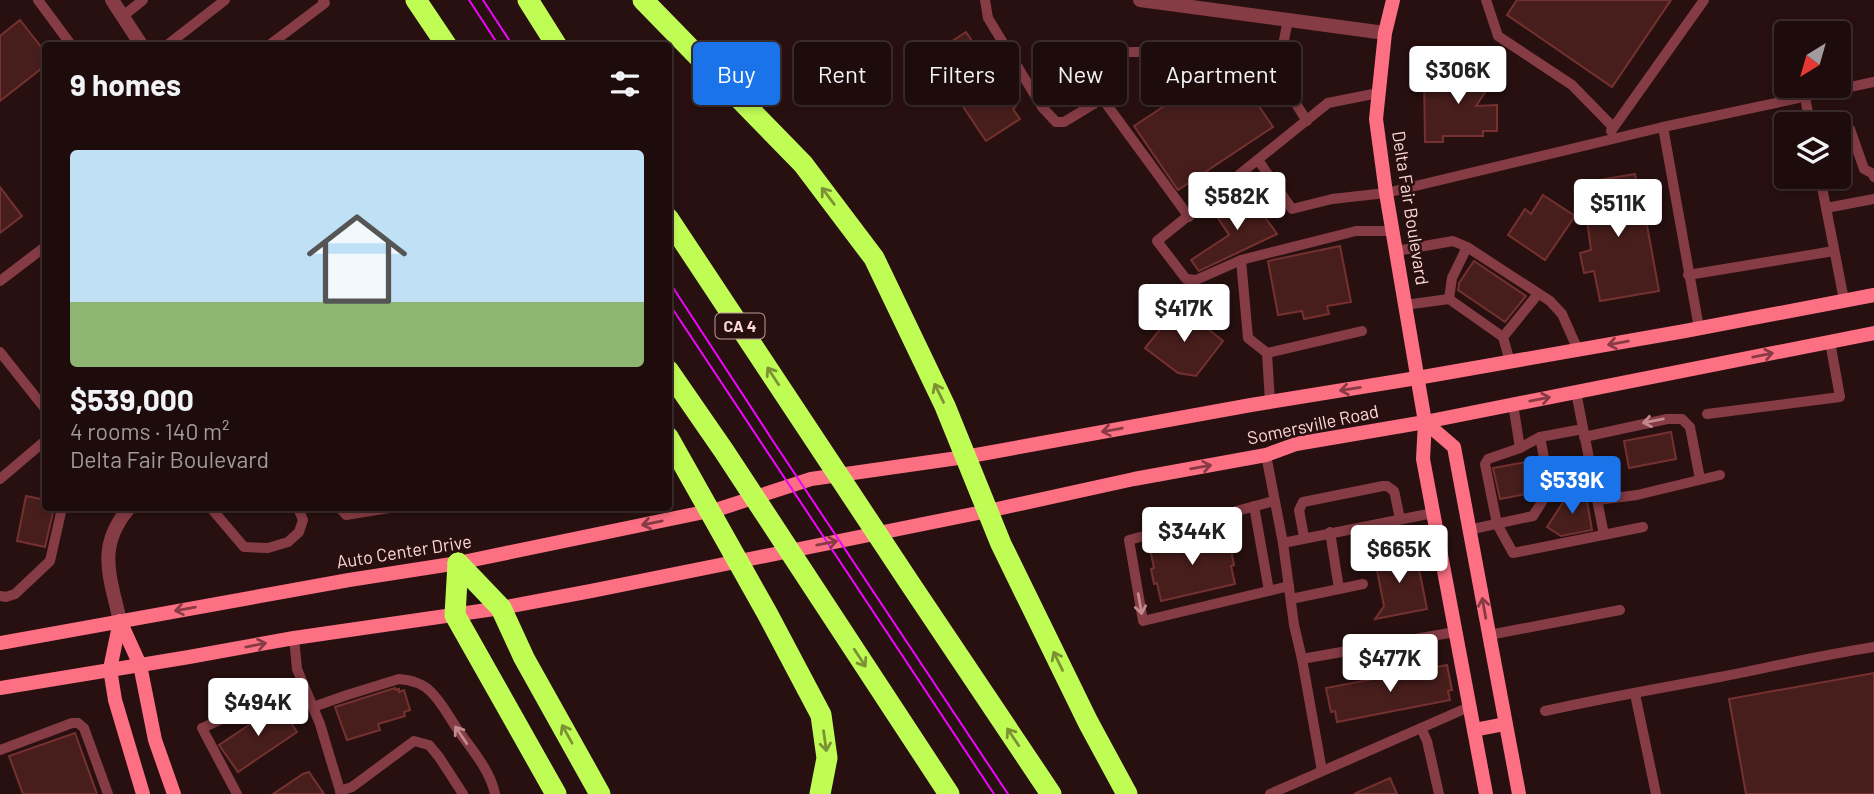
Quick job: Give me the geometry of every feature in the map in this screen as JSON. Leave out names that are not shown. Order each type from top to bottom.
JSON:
[{"type":"highway","points":[[416,0],[444,42]]},
{"type":"highway","points":[[528,0],[554,42]]},
{"type":"highway","points":[[643,0],[803,164],[874,258],[945,406],[1007,556],[1087,722],[1127,794]]},
{"type":"highway","name":"CA 4","points":[[672,224],[1051,794]]},
{"type":"highway","points":[[672,376],[949,794]]},
{"type":"highway","points":[[672,444],[821,715],[827,758],[820,794]]},
{"type":"highway","points":[[458,563],[500,608],[524,658],[600,794]]},
{"type":"highway","points":[[458,563],[455,615],[556,794]]},
{"type":"main road","name":"Delta Fair Boulevard","points":[[1393,0],[1384,33],[1376,119],[1386,194],[1425,422],[1423,459],[1486,794]]},
{"type":"main road","name":"Somersville Road","points":[[811,480],[965,457],[1578,350],[1874,295]]},
{"type":"main road","name":"Somersville Road","points":[[500,608],[988,511],[1134,479],[1266,455],[1296,444],[1425,422],[1874,333]]},
{"type":"main road","points":[[1425,422],[1454,447],[1519,794]]},
{"type":"main road","name":"Auto Center Drive","points":[[0,643],[458,563],[719,509],[811,480]]},
{"type":"main road","points":[[0,688],[294,638],[500,608]]},
{"type":"main road","points":[[120,621],[140,665],[155,740],[174,794]]},
{"type":"main road","points":[[120,621],[110,669],[115,700],[144,794]]},
{"type":"main road","points":[[1474,730],[1505,724]]},
{"type":"street","points":[[113,0],[139,42]]},
{"type":"street","points":[[1140,0],[1181,3],[1384,33]]},
{"type":"street","points":[[120,621],[107,565],[109,543],[127,511]]},
{"type":"lane","points":[[38,0],[69,42]]},
{"type":"lane","points":[[123,16],[143,0]]},
{"type":"lane","points":[[171,42],[225,0]]},
{"type":"lane","points":[[273,42],[325,3],[323,0]]},
{"type":"lane","points":[[985,0],[988,18],[1033,92]]},
{"type":"lane","points":[[1486,0],[1498,36],[1572,85],[1613,127]]},
{"type":"lane","points":[[1605,140],[1704,0]]},
{"type":"lane","points":[[1284,42],[1288,20]]},
{"type":"lane","points":[[1852,87],[1874,82]]},
{"type":"lane","points":[[1378,93],[1328,103],[1157,241],[1186,279],[1196,280],[1241,260],[1356,231],[1393,231]]},
{"type":"lane","points":[[1258,160],[1292,209],[1332,199],[1386,194],[1605,140],[1800,98]]},
{"type":"lane","points":[[1041,105],[1056,122],[1065,122],[1092,105]]},
{"type":"lane","points":[[1106,105],[1189,217]]},
{"type":"lane","points":[[1297,105],[1307,121]]},
{"type":"lane","points":[[1663,127],[1699,328]]},
{"type":"lane","points":[[1851,133],[1864,169],[1874,177]]},
{"type":"lane","points":[[1822,189],[1844,300]]},
{"type":"lane","points":[[1826,208],[1874,199]]},
{"type":"lane","points":[[1396,251],[1453,242],[1467,247],[1550,301],[1562,314],[1578,350]]},
{"type":"lane","points":[[1449,299],[1452,278],[1467,247]]},
{"type":"lane","points":[[0,281],[42,249]]},
{"type":"lane","points":[[1688,275],[1834,251]]},
{"type":"lane","points":[[1241,260],[1248,338],[1266,353],[1270,402]]},
{"type":"lane","points":[[1503,337],[1538,293]]},
{"type":"lane","points":[[1405,305],[1449,299],[1503,337],[1510,362]]},
{"type":"lane","points":[[1266,353],[1362,331]]},
{"type":"lane","points":[[1707,414],[1840,397],[1830,342]]},
{"type":"lane","points":[[0,352],[42,405]]},
{"type":"lane","points":[[1576,392],[1604,535]]},
{"type":"lane","points":[[1513,404],[1520,448]]},
{"type":"lane","points":[[1643,527],[1513,553],[1497,524],[1486,461],[1520,448],[1539,437],[1682,419],[1690,427],[1700,479]]},
{"type":"lane","points":[[1468,530],[1532,516],[1550,489],[1539,437]]},
{"type":"lane","points":[[0,479],[42,443]]},
{"type":"lane","points":[[1266,455],[1322,771]]},
{"type":"lane","points":[[1598,500],[1637,495],[1720,475]]},
{"type":"lane","points":[[1304,537],[1299,510],[1303,502],[1383,486],[1394,491],[1400,519]]},
{"type":"lane","points":[[1274,501],[1129,540],[1143,621],[1289,586]]},
{"type":"lane","points":[[1255,506],[1269,591]]},
{"type":"lane","points":[[0,596],[15,594],[50,561],[61,511]]},
{"type":"lane","points":[[214,511],[244,547],[268,548],[288,542],[299,532],[303,520],[299,511]]},
{"type":"lane","points":[[343,511],[346,515],[371,511]]},
{"type":"lane","points":[[1283,543],[1433,513]]},
{"type":"lane","points":[[1330,532],[1339,589]]},
{"type":"lane","points":[[1291,599],[1363,584]]},
{"type":"lane","points":[[1489,635],[1620,610]]},
{"type":"lane","points":[[1302,659],[1455,632]]},
{"type":"lane","points":[[294,638],[297,669],[320,724],[341,792],[352,787],[414,741],[429,744],[463,794]]},
{"type":"lane","points":[[1545,711],[1874,647]]},
{"type":"lane","points":[[237,794],[202,729],[270,698],[312,705],[399,679],[418,683],[430,690],[486,772],[495,794]]},
{"type":"lane","points":[[1635,694],[1656,794]]},
{"type":"lane","points":[[1270,794],[1469,707]]},
{"type":"lane","points":[[0,750],[78,723],[87,735],[108,794]]},
{"type":"lane","points":[[1421,728],[1427,741],[1439,794]]},
{"type":"building","points":[[1517,0],[1671,0],[1612,87],[1507,15]]},
{"type":"building","points":[[20,20],[42,48],[42,68],[0,101],[0,36]]},
{"type":"building","points":[[966,32],[973,42],[951,42]]},
{"type":"building","points":[[1485,62],[1499,71],[1476,106],[1497,105],[1497,131],[1483,131],[1483,136],[1443,136],[1443,142],[1425,142],[1424,76],[1454,76],[1467,89]]},
{"type":"building","points":[[962,105],[1015,105],[1013,109],[1020,119],[986,141]]},
{"type":"building","points":[[1166,105],[1258,105],[1273,127],[1178,190],[1134,126]]},
{"type":"building","points":[[1635,174],[1659,291],[1600,301],[1594,271],[1584,273],[1580,253],[1591,250],[1582,183]]},
{"type":"building","points":[[0,187],[22,216],[0,233]]},
{"type":"building","points":[[1248,193],[1277,234],[1199,271],[1191,260],[1229,235],[1216,215]]},
{"type":"building","points":[[1543,195],[1575,216],[1545,260],[1508,235],[1525,209],[1531,214]]},
{"type":"building","points":[[1340,246],[1351,302],[1327,306],[1329,314],[1304,319],[1302,311],[1278,315],[1268,261]]},
{"type":"building","points":[[1474,261],[1526,296],[1505,322],[1458,290],[1459,283]]},
{"type":"building","points":[[1179,306],[1223,341],[1196,376],[1178,373],[1145,348]]},
{"type":"building","points":[[1671,432],[1676,459],[1629,468],[1624,441]]},
{"type":"building","points":[[1531,461],[1537,492],[1500,499],[1493,468]]},
{"type":"building","points":[[1571,490],[1587,501],[1592,530],[1561,536],[1547,527]]},
{"type":"building","points":[[26,496],[42,499],[42,511],[53,511],[45,547],[17,541]]},
{"type":"building","points":[[1223,533],[1227,551],[1231,550],[1235,584],[1161,601],[1157,583],[1154,584],[1150,549]]},
{"type":"building","points":[[1405,549],[1408,562],[1419,569],[1427,609],[1375,619],[1384,606],[1374,555]]},
{"type":"building","points":[[1447,665],[1452,690],[1448,691],[1450,700],[1337,722],[1335,711],[1331,712],[1326,688]]},
{"type":"building","points":[[1874,673],[1874,794],[1746,794],[1729,699]]},
{"type":"building","points":[[399,689],[399,692],[404,690],[410,710],[404,712],[405,716],[378,724],[380,730],[347,740],[335,707]]},
{"type":"building","points":[[280,706],[297,732],[238,772],[219,745]]},
{"type":"building","points":[[75,733],[97,794],[23,794],[9,756]]},
{"type":"building","points":[[309,772],[324,794],[273,794],[303,774]]},
{"type":"building","points":[[1390,778],[1397,794],[1354,794]]},
{"type":"tram line","points":[[469,0],[496,42]]},
{"type":"tram line","points":[[483,0],[510,42]]},
{"type":"tram line","points":[[672,286],[1008,794]]},
{"type":"tram line","points":[[672,308],[994,794]]}]
